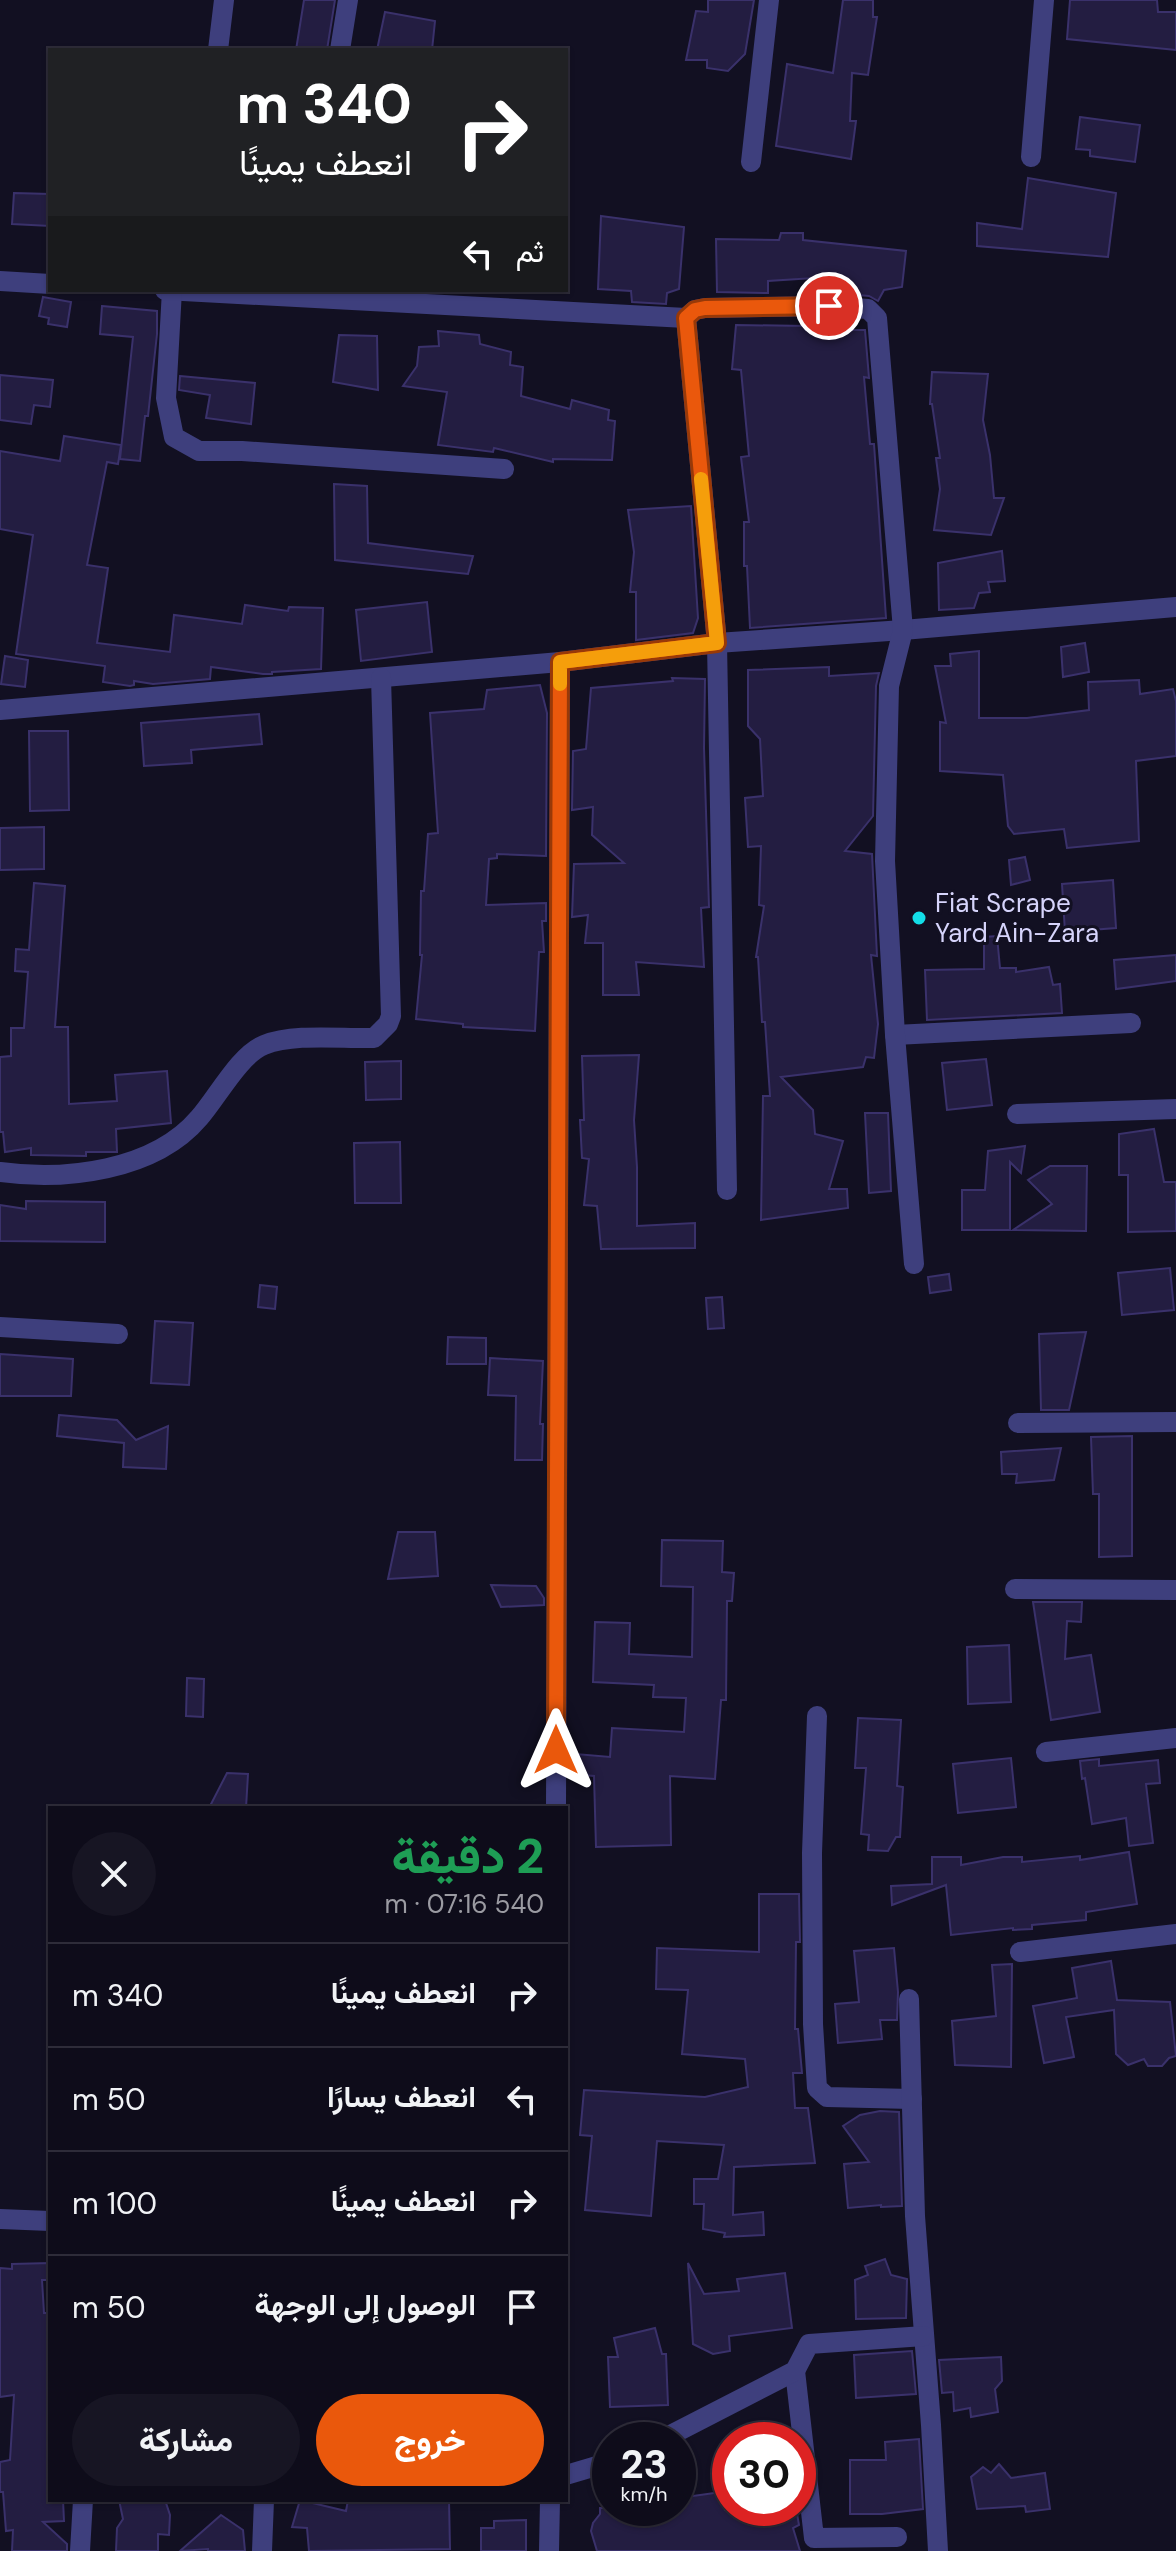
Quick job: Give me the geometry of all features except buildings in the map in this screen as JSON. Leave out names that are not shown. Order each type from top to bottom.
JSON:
[{"type":"street","points":[[218,48],[224,0]]},
{"type":"street","points":[[340,48],[348,0]]},
{"type":"street","points":[[751,162],[769,0]]},
{"type":"street","points":[[1031,157],[1044,0]]},
{"type":"street","points":[[0,281],[48,284]]},
{"type":"street","points":[[172,292],[166,398],[174,437],[199,451],[242,451],[504,469]]},
{"type":"street","points":[[209,292],[686,318],[695,310],[705,308],[829,306],[868,309],[877,318],[903,630],[889,686],[885,861],[895,1035],[914,1264]]},
{"type":"street","points":[[686,318],[717,643],[727,1190]]},
{"type":"street","points":[[0,710],[560,662],[717,643],[1176,607]]},
{"type":"street","points":[[556,1806],[560,662]]},
{"type":"street","points":[[0,1172],[77,1172],[130,1163],[177,1141],[199,1119],[242,1063],[263,1045],[289,1039],[374,1038],[388,1024],[391,1016],[381,678]]},
{"type":"street","points":[[895,1035],[1131,1023]]},
{"type":"street","points":[[1017,1114],[1176,1109]]},
{"type":"street","points":[[0,1327],[118,1334]]},
{"type":"street","points":[[1018,1423],[1176,1422]]},
{"type":"street","points":[[1015,1589],[1176,1590]]},
{"type":"street","points":[[817,1716],[812,1853],[813,2024],[817,2088],[827,2097],[912,2099]]},
{"type":"street","points":[[1046,1752],[1176,1738]]},
{"type":"street","points":[[1020,1952],[1176,1934]]},
{"type":"street","points":[[909,1999],[915,2216],[938,2551]]},
{"type":"street","points":[[0,2219],[48,2221]]},
{"type":"street","points":[[897,2537],[814,2538],[795,2371],[809,2344],[924,2336]]},
{"type":"street","points":[[696,2422],[795,2371]]},
{"type":"street","points":[[568,2474],[592,2467]]},
{"type":"street","points":[[80,2551],[83,2502]]},
{"type":"street","points":[[262,2551],[264,2502]]},
{"type":"street","points":[[549,2551],[550,2502]]},
{"type":"slow traffic","points":[[560,684],[560,662],[717,643],[701,479]]},
{"type":"place","name":"Fiat Scrape Yard Ain-Zara","points":[[919,918]]},
{"type":"route","points":[[556,1750],[560,662],[717,643],[686,318],[695,310],[705,308],[829,306]]}]
